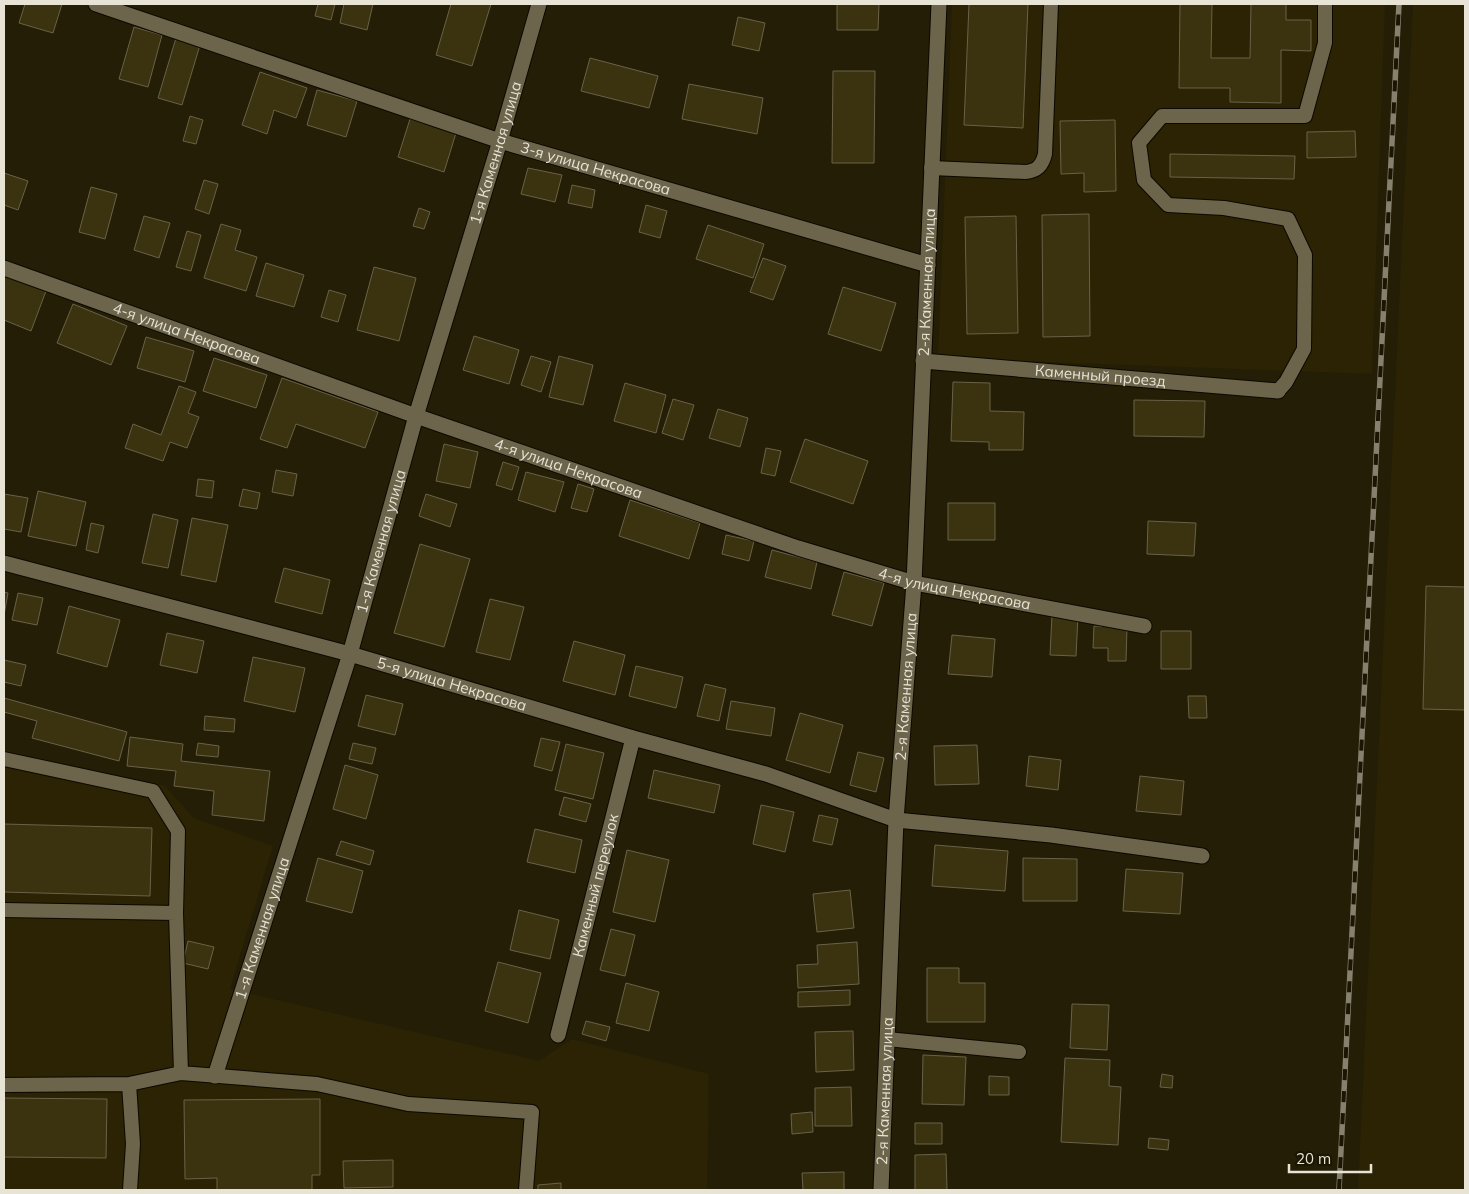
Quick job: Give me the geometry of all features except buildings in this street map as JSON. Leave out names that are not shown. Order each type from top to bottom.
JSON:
[{"type":"street","name":"3-я улица Некрасова","points":[[96,4],[500,141],[928,265]]},
{"type":"street","name":"1-я Каменная улица","points":[[215,1076],[350,654],[416,416],[500,141],[539,4]]},
{"type":"street","name":"2-я Каменная улица","points":[[881,1190],[896,820],[914,584],[938,4]]},
{"type":"street","name":"4-я улица Некрасова","points":[[4,268],[416,416],[798,548],[914,584],[1144,626]]},
{"type":"street","name":"Каменный проезд","points":[[923,361],[1278,391]]},
{"type":"street","name":"5-я улица Некрасова","points":[[4,563],[350,654],[633,738],[766,774],[896,820],[1051,835],[1202,856]]},
{"type":"street","name":"Каменный переулок","points":[[558,1035],[633,738]]},
{"type":"lane","points":[[931,168],[1031,172],[1041,166],[1045,154],[1051,4]]},
{"type":"lane","points":[[1278,391],[1286,382],[1304,349],[1305,255],[1288,219],[1224,208],[1168,205],[1144,180],[1139,143],[1162,116],[1305,116],[1325,43],[1325,4]]},
{"type":"lane","points":[[4,759],[153,791],[178,831],[176,912],[181,1073]]},
{"type":"lane","points":[[4,910],[176,912]]},
{"type":"lane","points":[[887,1039],[1019,1052]]},
{"type":"lane","points":[[4,1086],[129,1084],[181,1073],[317,1084],[408,1104],[532,1112],[526,1190]]},
{"type":"lane","points":[[129,1084],[133,1144],[130,1190]]},
{"type":"shaded area","points":[[952,4],[1385,4],[1372,374],[938,358]]},
{"type":"shaded area","points":[[1413,4],[1465,4],[1465,1190],[1358,1190]]},
{"type":"shaded area","points":[[4,750],[165,786],[194,818],[273,846],[230,989],[539,1061],[572,1039],[709,1074],[707,1190],[4,1190]]},
{"type":"railway","points":[[1339,1190],[1399,4]]}]
